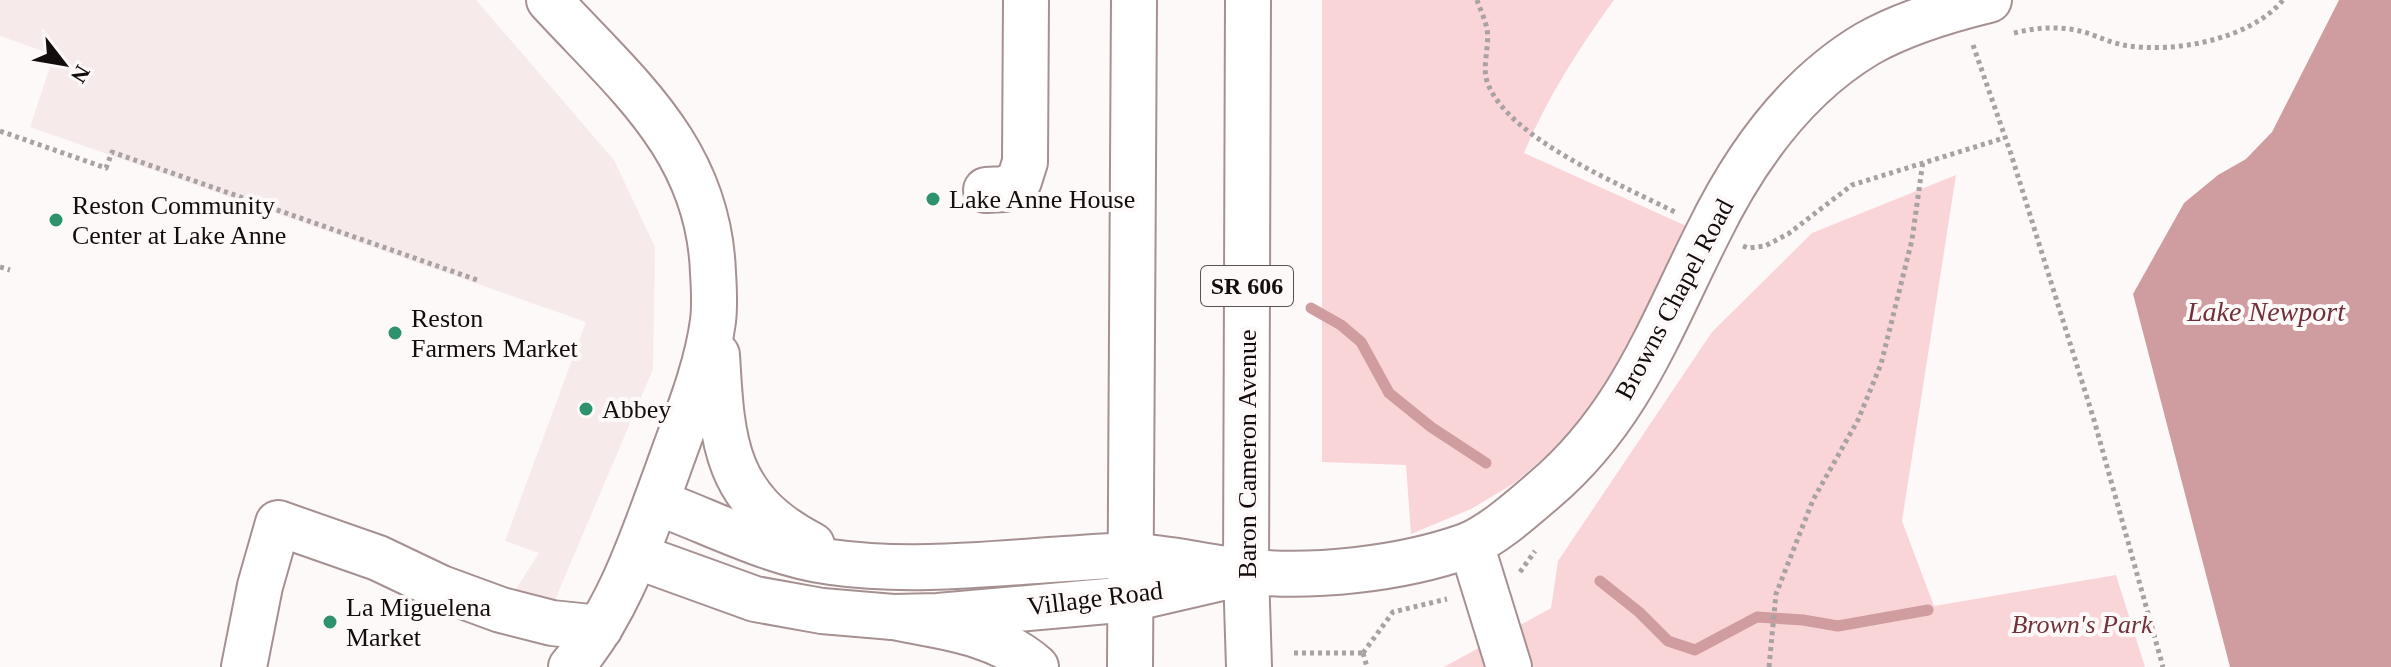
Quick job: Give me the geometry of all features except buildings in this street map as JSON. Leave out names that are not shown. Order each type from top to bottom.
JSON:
[{"type":"street","points":[[549,0],[659,122],[690,171],[706,215],[712,250],[713,320],[723,435],[738,475],[751,497],[795,536],[821,549],[875,567]]},
{"type":"street","points":[[986,190],[1005,189],[1019,181],[1025,162],[1026,0]]},
{"type":"street","points":[[1130,667],[1134,0]]},
{"type":"street","name":"Baron Cameron Avenue","points":[[1248,0],[1246,572],[1249,667]]},
{"type":"street","name":"Browns Chapel Road","points":[[1246,572],[1311,572],[1381,567],[1471,544],[1519,511],[1553,482],[1595,437],[1644,367],[1709,229],[1747,161],[1779,120],[1825,74],[1869,43],[1958,7],[1993,25]]},
{"type":"street","points":[[571,667],[600,628],[636,556],[703,367],[713,320]]},
{"type":"street","name":"Village Road","points":[[656,502],[797,555],[827,562],[875,567],[1131,556],[1246,572]]},
{"type":"street","points":[[244,667],[260,586],[278,523],[378,558],[457,595],[542,621],[600,628]]},
{"type":"street","points":[[1471,544],[1509,667]]},
{"type":"street","name":"Village Road","points":[[636,556],[755,599],[822,611],[893,617],[938,616],[1130,599],[1246,572]]},
{"type":"street","points":[[893,617],[974,633],[1014,651],[1036,667]]},
{"type":"path","points":[[1477,0],[1487,30],[1486,80],[1496,101],[1527,131],[1577,163],[1748,248],[1765,246],[1788,234],[1852,185],[2004,138]]},
{"type":"path","points":[[2163,667],[2094,420],[1972,43],[1993,25],[2076,30],[2122,45],[2162,48],[2217,40],[2253,23],[2276,9],[2283,0]]},
{"type":"path","points":[[0,131],[106,168],[112,152],[480,281]]},
{"type":"path","points":[[1769,667],[1776,594],[1813,500],[1858,420],[1881,364],[1912,240],[1923,161]]},
{"type":"path","points":[[0,267],[10,270]]},
{"type":"path","points":[[1294,653],[1363,653],[1367,667]]},
{"type":"shaded area","points":[[0,0],[476,0],[614,160],[655,247],[653,369],[549,614],[512,595],[539,553],[505,541],[586,322],[30,127],[54,55],[0,36]]},
{"type":"green space","points":[[1322,0],[1614,0],[1564,74],[1524,153],[1691,228],[1605,392],[1563,442],[1513,484],[1471,509],[1411,534],[1406,465],[1322,462]]},
{"type":"green space","name":"Brown's Park","points":[[1956,175],[1902,521],[1934,606],[2116,575],[2145,667],[1444,667],[1551,608],[1558,561],[1712,332],[1812,233]]},
{"type":"water","name":"Lake Newport","points":[[2339,0],[2391,0],[2391,667],[2230,667],[2133,294],[2184,203],[2218,175],[2246,159],[2272,132]]},
{"type":"waterway","points":[[1311,308],[1341,325],[1361,342],[1389,393],[1431,427],[1486,463]]},
{"type":"waterway","points":[[1600,581],[1639,612],[1668,641],[1695,650],[1757,617],[1838,626],[1928,610]]},
{"type":"place","name":"Lake Anne House","points":[[933,199]]},
{"type":"place","name":"Reston Community Center at Lake Anne","points":[[56,220]]},
{"type":"place","name":"Reston Farmers Market","points":[[395,333]]},
{"type":"place","name":"Abbey","points":[[586,409]]},
{"type":"place","name":"La Miguelena Market","points":[[330,622]]}]
